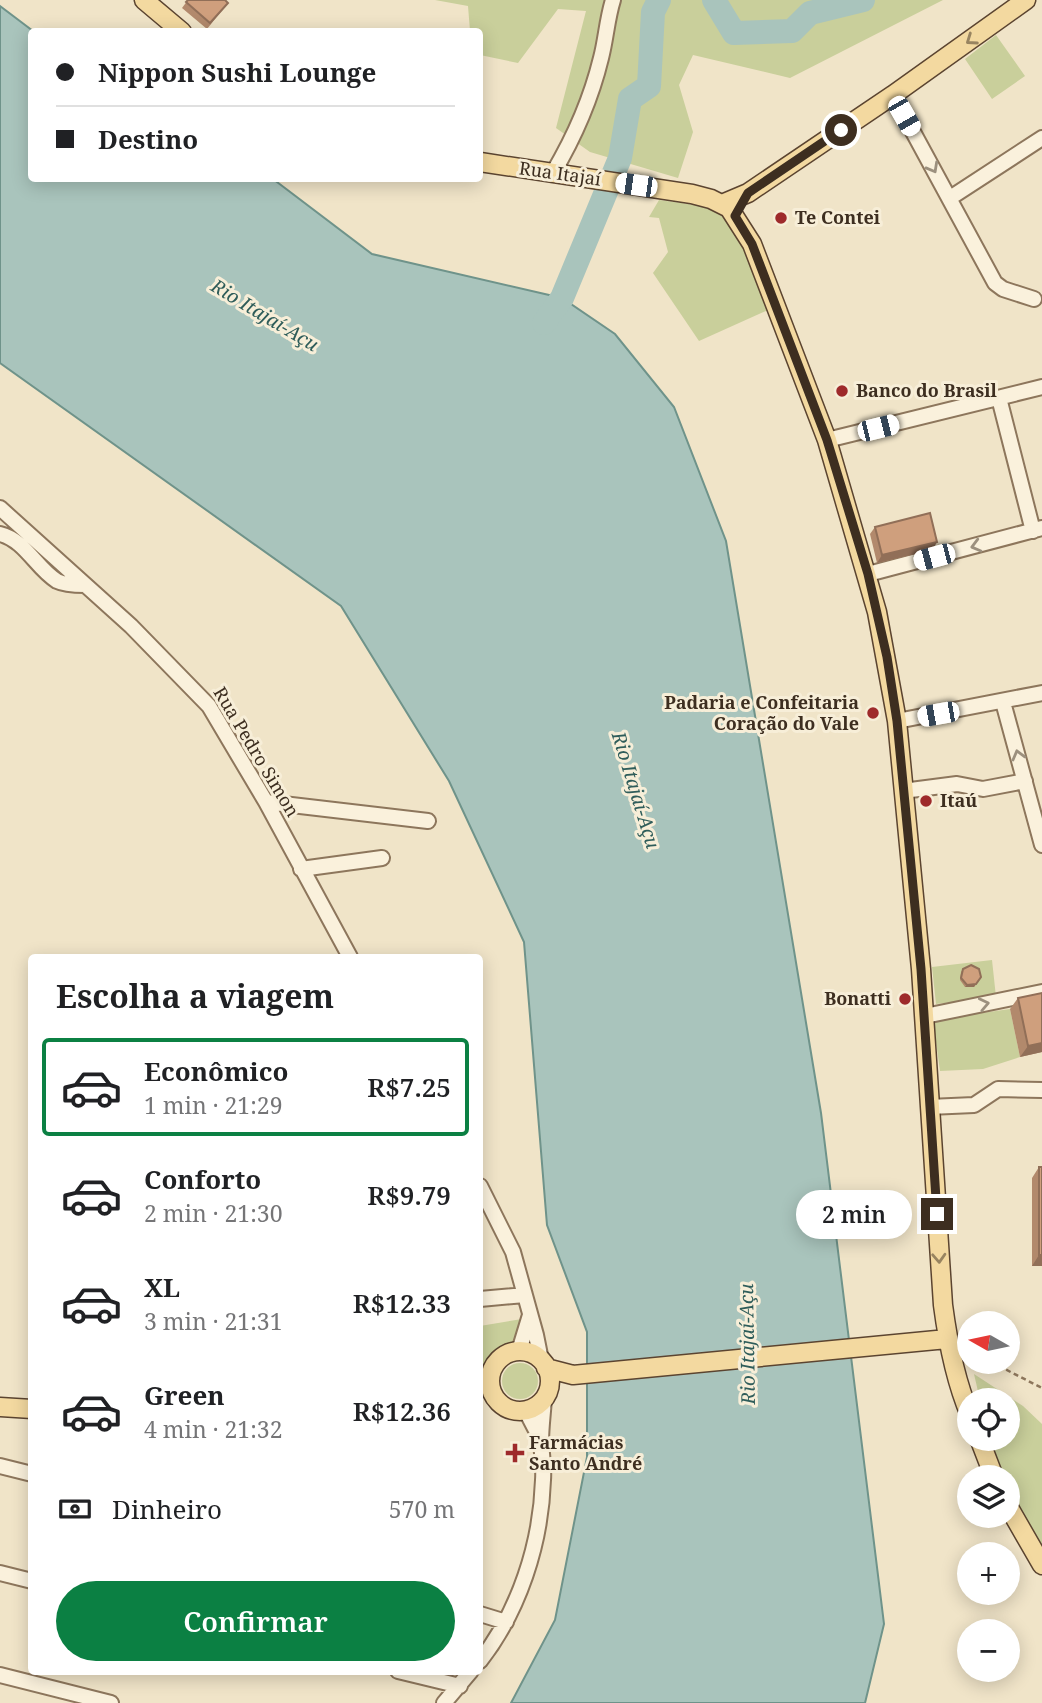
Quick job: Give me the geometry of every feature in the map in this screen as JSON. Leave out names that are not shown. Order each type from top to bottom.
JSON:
[{"type":"main road","points":[[144,0],[177,28]]},
{"type":"main road","points":[[959,1388],[947,1339],[941,1287],[925,1016],[897,721],[887,657],[868,574],[827,440],[752,244],[728,210],[748,193],[1026,0]]},
{"type":"main road","name":"Rua Itajaí","points":[[483,162],[692,194],[728,210]]},
{"type":"main road","points":[[576,1375],[546,1395],[536,1407],[526,1411],[506,1408],[486,1393],[485,1376],[498,1360],[519,1351],[531,1353],[544,1364],[576,1375],[947,1339]]},
{"type":"main road","points":[[544,1364],[546,1395]]},
{"type":"main road","points":[[0,1407],[28,1409]]},
{"type":"main road","points":[[1020,1527],[1042,1565]]},
{"type":"street","points":[[559,174],[588,102],[602,56],[613,0]]},
{"type":"street","points":[[892,95],[995,283],[1003,289],[1034,299]]},
{"type":"street","points":[[950,198],[1042,138]]},
{"type":"street","points":[[827,440],[1042,387]]},
{"type":"street","points":[[868,574],[1038,530],[999,398]]},
{"type":"street","name":"Rua Pedro Simon","points":[[0,509],[131,626],[209,706],[266,802],[349,954]]},
{"type":"street","points":[[0,534],[9,536],[18,543],[56,580],[85,585]]},
{"type":"street","points":[[897,721],[1042,693]]},
{"type":"street","points":[[1003,702],[1042,845]]},
{"type":"street","points":[[903,791],[957,784],[983,789],[1025,780]]},
{"type":"street","points":[[266,802],[428,821]]},
{"type":"street","points":[[301,869],[382,858]]},
{"type":"street","points":[[925,1016],[1042,992]]},
{"type":"street","points":[[929,1107],[974,1105],[998,1089],[1042,1090]]},
{"type":"street","points":[[483,1192],[513,1252],[544,1364]]},
{"type":"street","points":[[483,1299],[525,1295]]},
{"type":"street","points":[[519,1351],[530,1314]]},
{"type":"street","points":[[483,1656],[506,1622],[526,1572],[540,1513],[544,1479],[541,1440],[546,1395]]},
{"type":"street","points":[[526,1411],[541,1440]]},
{"type":"street","points":[[0,1466],[28,1473]]},
{"type":"street","points":[[0,1573],[28,1580]]},
{"type":"street","points":[[483,1615],[506,1622]]},
{"type":"street","points":[[0,1675],[111,1703]]},
{"type":"street","points":[[415,1675],[460,1686]]},
{"type":"street","points":[[444,1703],[468,1675]]},
{"type":"path","points":[[1015,1374],[1042,1388]]},
{"type":"green space","points":[[435,0],[943,0],[790,78],[693,55],[679,85],[693,132],[678,178],[590,152],[556,128],[586,11],[558,9],[518,63],[483,56],[483,28],[470,28],[468,6]]},
{"type":"green space","points":[[996,35],[1025,76],[992,99],[965,59]]},
{"type":"green space","points":[[659,200],[705,207],[727,218],[742,242],[768,310],[699,341],[653,273],[668,252],[659,218],[649,217]]},
{"type":"green space","points":[[992,960],[996,997],[936,1004],[932,967]]},
{"type":"green space","points":[[1010,1009],[1020,1057],[983,1069],[940,1071],[933,1020]]},
{"type":"green space","points":[[522,1319],[521,1344],[488,1360],[483,1369],[483,1326]]},
{"type":"green space","points":[[520,1363],[533,1368],[538,1381],[533,1394],[520,1399],[507,1394],[502,1381],[507,1368]]},
{"type":"green space","points":[[974,1374],[995,1388],[977,1388]]},
{"type":"green space","points":[[1020,1404],[1042,1424],[1042,1551],[1020,1516],[1020,1465],[997,1465],[993,1451],[1020,1451]]},
{"type":"water","name":"Rio Itajaí-Açu","points":[[0,6],[29,28],[28,182],[277,182],[372,254],[562,298],[615,334],[674,407],[726,541],[821,1113],[884,1624],[865,1703],[511,1703],[555,1620],[587,1457],[587,1332],[547,1225],[524,942],[449,781],[341,606],[0,363]]},
{"type":"building","points":[[225,0],[228,3],[210,23],[186,2]]},
{"type":"building","points":[[930,513],[937,542],[882,555],[875,527]]},
{"type":"building","points":[[971,965],[979,969],[981,977],[976,984],[967,985],[961,978],[963,969]]},
{"type":"building","points":[[1042,993],[1042,1043],[1028,1046],[1018,998]]},
{"type":"building","points":[[1039,1167],[1042,1167],[1042,1255],[1039,1255]]},
{"type":"waterway","points":[[544,323],[562,298],[620,158],[630,99],[649,86],[653,12],[659,0]]},
{"type":"waterway","points":[[714,0],[734,33],[792,31],[810,13],[863,0]]},
{"type":"place","name":"Te Contei","points":[[781,218]]},
{"type":"place","name":"Banco do Brasil","points":[[842,391]]},
{"type":"place","name":"Padaria e Confeitaria Coração do Vale","points":[[873,713]]},
{"type":"place","name":"Itaú","points":[[926,801]]},
{"type":"place","name":"Bonatti","points":[[905,999]]},
{"type":"place","name":"Farmácias Santo André","points":[[515,1453]]},
{"type":"route","points":[[841,130],[748,193],[735,216],[752,244],[827,440],[868,574],[887,657],[897,721],[921,969],[937,1214]]}]
